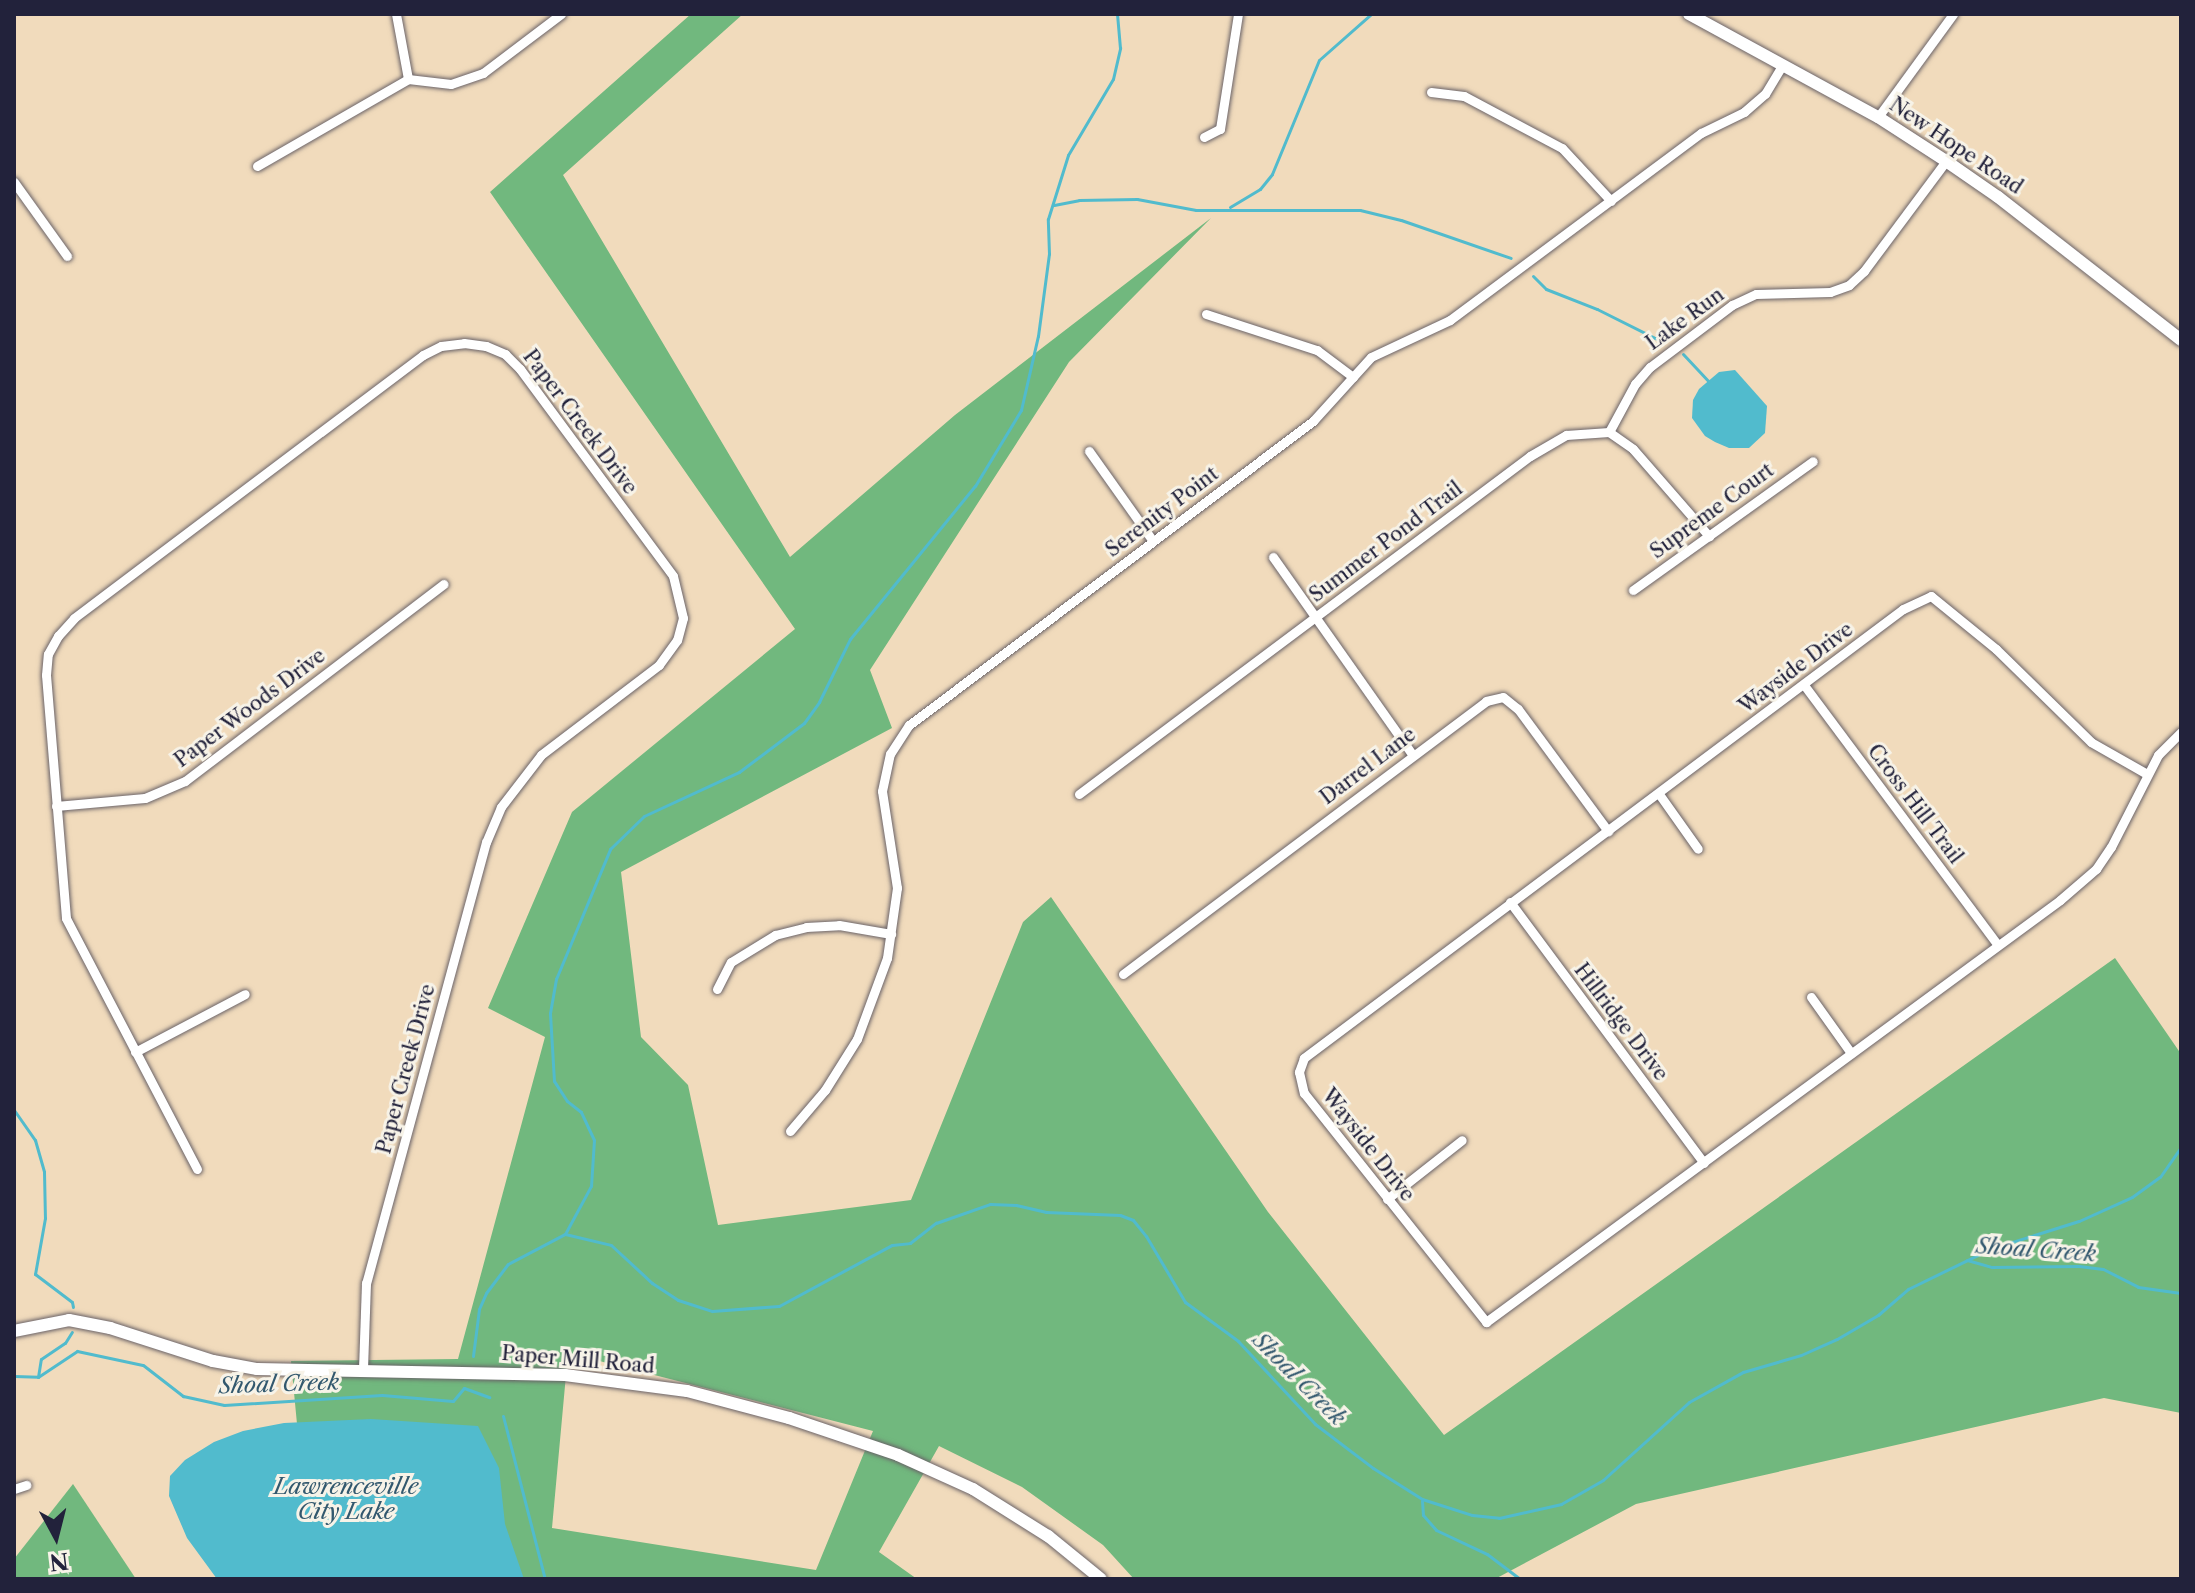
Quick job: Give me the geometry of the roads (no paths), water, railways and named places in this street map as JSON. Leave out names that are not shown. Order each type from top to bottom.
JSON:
[{"type":"street","points":[[396,14],[408,79]]},
{"type":"street","points":[[257,166],[408,79],[451,84],[483,73],[561,14]]},
{"type":"street","points":[[1204,137],[1220,129],[1238,14]]},
{"type":"street","name":"New Hope Road","points":[[1689,14],[1878,117],[1946,161],[1998,197],[2180,337]]},
{"type":"street","points":[[1878,117],[1953,14]]},
{"type":"street","name":"Serenity Point","points":[[790,1131],[825,1090],[857,1039],[887,958],[897,888],[882,791],[890,754],[909,725],[1313,421],[1371,357],[1450,320],[1701,133],[1744,112],[1765,94],[1783,64]]},
{"type":"street","points":[[1431,92],[1464,96],[1562,148],[1611,201]]},
{"type":"street","name":"Lake Run","points":[[1609,432],[1635,384],[1650,367],[1732,305],[1756,294],[1830,292],[1849,285],[1864,271],[1946,161]]},
{"type":"street","points":[[15,184],[67,256]]},
{"type":"street","points":[[1206,314],[1317,350],[1353,377]]},
{"type":"street","name":"Paper Creek Drive","points":[[197,1169],[66,918],[46,675],[48,654],[58,636],[111,590],[423,355],[441,346],[464,343],[486,346],[505,354],[520,369],[673,576],[683,618],[677,640],[659,665],[541,755],[501,807],[486,842],[366,1283],[363,1371]]},
{"type":"street","points":[[1609,432],[1633,449],[1709,536]]},
{"type":"street","name":"Summer Pond Trail","points":[[1079,794],[1546,445],[1566,435],[1609,432]]},
{"type":"street","points":[[1089,451],[1153,541]]},
{"type":"street","name":"Supreme Court","points":[[1633,590],[1813,461]]},
{"type":"street","points":[[1273,557],[1412,754]]},
{"type":"street","name":"Paper Woods Drive","points":[[56,806],[145,798],[185,781],[444,584]]},
{"type":"street","name":"Wayside Drive","points":[[2147,774],[2091,742],[1996,649],[1931,596],[1903,609],[1304,1058],[1299,1072],[1304,1093],[1486,1322],[2060,900],[2096,869],[2111,847],[2158,755],[2181,732]]},
{"type":"street","name":"Cross Hill Trail","points":[[1804,685],[1998,945]]},
{"type":"street","name":"Darrel Lane","points":[[1123,974],[1486,701],[1503,697],[1518,709],[1608,831]]},
{"type":"street","points":[[1659,794],[1698,849]]},
{"type":"street","name":"Hillridge Drive","points":[[1510,902],[1704,1163]]},
{"type":"street","points":[[717,989],[731,962],[775,935],[806,927],[839,925],[891,934]]},
{"type":"street","points":[[135,1052],[245,994]]},
{"type":"street","points":[[1811,997],[1851,1053]]},
{"type":"street","points":[[1387,1199],[1462,1140]]},
{"type":"street","name":"Paper Mill Road","points":[[14,1331],[69,1320],[242,1366],[565,1375],[687,1391],[789,1418],[898,1455],[973,1489],[1048,1536],[1101,1579]]},
{"type":"street","points":[[14,1489],[26,1485]]},
{"type":"water","points":[[1735,370],[1767,406],[1765,433],[1749,448],[1729,448],[1715,442],[1705,436],[1692,418],[1693,400],[1699,389],[1719,372]]},
{"type":"water","name":"Lawrenceville City Lake","points":[[371,1419],[478,1426],[499,1468],[505,1524],[524,1579],[217,1579],[187,1538],[169,1496],[170,1476],[185,1460],[214,1442],[243,1431],[284,1423]]},
{"type":"waterway","points":[[565,1234],[591,1186],[594,1140],[581,1112],[567,1101],[554,1081],[550,1013],[556,979],[610,849],[644,816],[739,772],[804,723],[819,702],[850,639],[975,486],[1021,410],[1038,336],[1049,254],[1048,219],[1068,155],[1113,79],[1120,48],[1117,14]]},
{"type":"waterway","points":[[1230,207],[1260,189],[1272,174],[1319,60],[1371,14]]},
{"type":"waterway","points":[[1054,205],[1079,200],[1137,199],[1196,210],[1360,210],[1401,220],[1511,258]]},
{"type":"waterway","points":[[1533,276],[1546,289],[1597,309],[1663,342]]},
{"type":"waterway","points":[[1683,354],[1708,381]]},
{"type":"waterway","points":[[14,1110],[35,1140],[44,1172],[45,1218],[35,1274],[72,1302],[73,1307]]},
{"type":"waterway","name":"Shoal Creek","points":[[473,1356],[479,1309],[486,1293],[508,1264],[565,1234],[611,1245],[652,1283],[678,1300],[712,1311],[779,1306],[892,1245],[910,1243],[936,1223],[990,1204],[1016,1205],[1046,1212],[1120,1215],[1133,1220],[1146,1236],[1185,1302],[1238,1341],[1315,1424],[1373,1468],[1422,1499],[1472,1515],[1499,1518],[1561,1504],[1603,1480],[1689,1402],[1743,1372],[1801,1355],[1837,1339],[1878,1315],[1908,1289],[1990,1249],[2079,1221],[2132,1197],[2160,1177],[2181,1147]]},
{"type":"waterway","name":"Shoal Creek","points":[[1967,1260],[1992,1267],[2079,1266],[2103,1269],[2138,1287],[2181,1293]]},
{"type":"waterway","points":[[38,1377],[41,1359],[65,1343],[72,1332]]},
{"type":"waterway","name":"Shoal Creek","points":[[14,1376],[38,1377],[77,1351],[143,1365],[183,1396],[224,1405],[382,1395],[453,1401],[464,1388],[489,1397]]},
{"type":"waterway","points":[[503,1416],[545,1579]]},
{"type":"waterway","points":[[1422,1501],[1423,1515],[1436,1530],[1487,1554],[1520,1579]]}]
